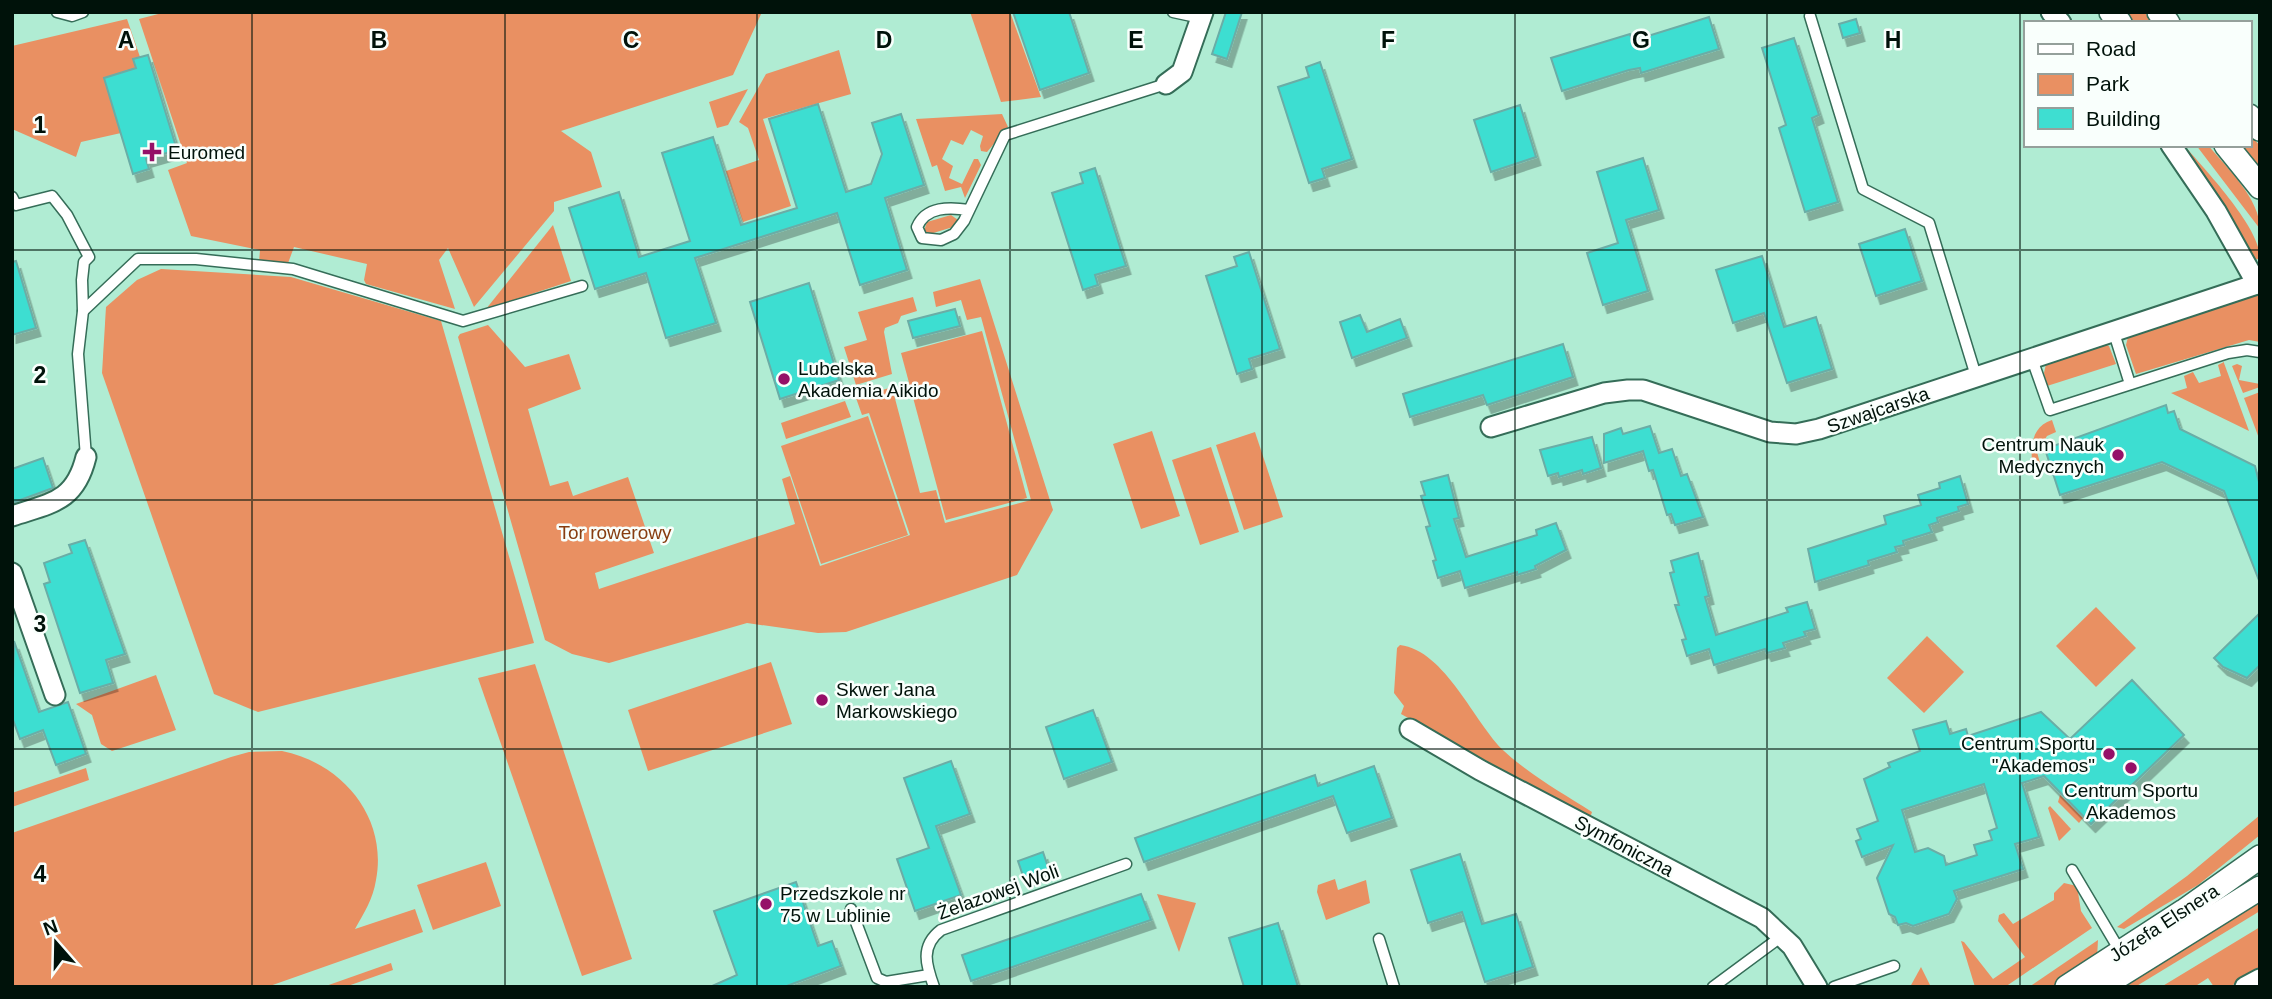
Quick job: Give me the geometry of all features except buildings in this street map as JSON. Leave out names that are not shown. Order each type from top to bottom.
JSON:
[{"type":"street","points":[[1166,84],[1182,72],[1202,15]]},
{"type":"street","points":[[2172,147],[2216,211],[2258,284]]},
{"type":"street","points":[[2228,147],[2260,187]]},
{"type":"street","name":"Szwajcarska","points":[[1491,427],[1604,393],[1636,390],[1770,432],[1796,434],[1819,429],[2258,284]]},
{"type":"street","points":[[12,516],[61,500],[80,478],[86,457]]},
{"type":"street","points":[[12,573],[55,695]]},
{"type":"street","name":"Symfoniczna","points":[[1410,729],[1480,770],[1762,918],[1800,957],[1817,987]]},
{"type":"street","name":"Józefa Elsnera","points":[[2067,987],[2195,904],[2260,857]]},
{"type":"street","name":"Józefa Elsnera","points":[[2101,987],[2260,888]]},
{"type":"street","points":[[2245,987],[2260,979]]},
{"type":"lane","points":[[57,12],[72,16],[83,12]]},
{"type":"lane","points":[[1173,12],[1202,15]]},
{"type":"lane","points":[[1810,16],[1863,190],[1929,223],[1976,376]]},
{"type":"lane","points":[[969,210],[955,207],[929,213],[920,219],[917,227],[922,238],[941,240],[954,234],[969,210],[1005,135],[1166,84]]},
{"type":"lane","points":[[12,197],[16,205],[52,196],[67,215],[89,257],[83,271],[83,311],[78,354],[86,457]]},
{"type":"lane","points":[[83,311],[138,259],[195,259],[293,269],[463,321],[582,286]]},
{"type":"lane","points":[[2114,333],[2130,384]]},
{"type":"lane","points":[[2032,359],[2050,410],[2228,353],[2247,350],[2260,352]]},
{"type":"lane","name":"Żelazowej Woli","points":[[934,987],[925,952],[933,936],[941,930],[1126,864]]},
{"type":"lane","points":[[2073,870],[2120,951]]},
{"type":"lane","points":[[851,909],[877,978],[886,982],[929,975]]},
{"type":"lane","points":[[1713,987],[1782,936]]},
{"type":"lane","points":[[1378,939],[1394,987]]},
{"type":"lane","points":[[1834,987],[1894,966]]},
{"type":"green space","points":[[166,12],[762,12],[733,75],[561,131],[591,152],[602,187],[554,202],[554,211],[474,307],[448,248],[439,260],[455,309],[366,284],[364,280],[367,264],[294,247],[287,266],[259,262],[260,250],[191,236],[168,170],[187,163],[139,19]]},
{"type":"green space","points":[[970,12],[1010,12],[1041,97],[1001,102]]},
{"type":"green space","points":[[2125,12],[2144,12],[2152,21],[2132,21]]},
{"type":"green space","points":[[127,19],[140,57],[133,59],[136,68],[104,78],[121,133],[81,142],[76,157],[12,129],[12,46]]},
{"type":"green space","points":[[839,50],[851,94],[763,119],[791,206],[743,222],[726,171],[759,160],[748,128],[739,122],[766,74]]},
{"type":"green space","points":[[748,89],[728,125],[717,128],[709,102]]},
{"type":"green space","points":[[1002,114],[1008,127],[987,152],[981,151],[983,136],[971,130],[963,145],[951,140],[942,159],[953,166],[949,178],[962,184],[974,159],[978,159],[981,165],[965,198],[961,187],[945,191],[937,165],[932,167],[916,119]]},
{"type":"green space","points":[[2251,135],[2260,146],[2260,169],[2242,147],[2251,147]]},
{"type":"green space","points":[[2180,147],[2186,147],[2241,215],[2258,245],[2260,258],[2253,261]]},
{"type":"green space","points":[[2198,147],[2210,147],[2241,184],[2255,206],[2260,229]]},
{"type":"green space","points":[[951,215],[958,220],[953,227],[930,234],[924,231],[927,222]]},
{"type":"green space","points":[[553,225],[571,281],[486,309]]},
{"type":"green space","points":[[161,269],[291,277],[441,321],[534,643],[258,712],[214,694],[102,373],[106,307],[137,280]]},
{"type":"green space","name":"Tor rowerowy","points":[[980,279],[1053,510],[1017,575],[846,632],[818,633],[747,623],[609,663],[572,654],[545,640],[458,337],[460,334],[488,325],[525,367],[569,354],[581,389],[528,409],[550,486],[568,481],[573,496],[628,477],[654,553],[595,573],[599,589],[795,524],[782,479],[790,476],[820,566],[910,535],[869,413],[862,415],[856,398],[889,388],[893,391],[920,493],[936,490],[945,523],[1031,500],[981,317],[967,320],[961,300],[936,307],[933,292]]},
{"type":"green space","points":[[2260,294],[2260,342],[2249,340],[2136,374],[2126,345],[2128,337]]},
{"type":"green space","points":[[913,297],[917,311],[901,316],[898,323],[885,328],[892,374],[856,385],[844,347],[867,340],[858,312]]},
{"type":"green space","points":[[982,331],[1027,498],[946,520],[901,353]]},
{"type":"green space","points":[[2103,343],[2109,346],[2116,364],[2047,386],[2044,373],[2046,364]]},
{"type":"green space","points":[[2224,362],[2249,431],[2171,393],[2187,388],[2184,376],[2193,372],[2199,383],[2221,376],[2218,365]]},
{"type":"green space","points":[[2232,366],[2242,366],[2239,380],[2260,384],[2260,387],[2243,393]]},
{"type":"green space","points":[[2260,392],[2260,441],[2244,398]]},
{"type":"green space","points":[[845,401],[851,417],[786,439],[781,423]]},
{"type":"green space","points":[[868,416],[908,535],[821,564],[781,446]]},
{"type":"green space","points":[[2052,420],[2056,432],[2047,436],[2037,452],[2040,463],[2032,466],[2032,445],[2036,432]]},
{"type":"green space","points":[[1152,431],[1180,516],[1141,529],[1113,444]]},
{"type":"green space","points":[[1255,432],[1283,517],[1244,530],[1216,445]]},
{"type":"green space","points":[[1211,447],[1239,532],[1200,545],[1172,460]]},
{"type":"green space","points":[[2096,607],[2136,648],[2096,687],[2056,646]]},
{"type":"green space","points":[[1927,636],[1964,672],[1924,713],[1887,678]]},
{"type":"green space","points":[[1400,645],[1416,650],[1431,660],[1458,690],[1504,751],[1535,776],[1592,812],[1590,818],[1401,714],[1404,706],[1394,693],[1397,648]]},
{"type":"green space","points":[[771,662],[792,724],[648,771],[628,710]]},
{"type":"green space","points":[[535,664],[632,959],[582,976],[478,678]]},
{"type":"green space","points":[[156,675],[176,730],[112,751],[101,744],[92,715],[76,704]]},
{"type":"green space","points":[[282,751],[304,757],[324,767],[356,796],[367,815],[375,835],[378,857],[376,880],[370,900],[355,929],[415,909],[423,932],[267,987],[12,987],[12,833],[231,757],[249,752]]},
{"type":"green space","points":[[86,768],[89,780],[12,807],[12,793]]},
{"type":"green space","points":[[2060,795],[2083,818],[2079,823],[2058,802]]},
{"type":"green space","points":[[2050,806],[2071,829],[2059,841],[2048,808]]},
{"type":"green space","points":[[2260,815],[2260,835],[2198,885],[2124,929],[2117,927],[2187,876]]},
{"type":"green space","points":[[486,862],[501,906],[433,930],[417,885]]},
{"type":"green space","points":[[1335,879],[1338,890],[1366,880],[1370,903],[1326,920],[1317,892],[1318,885]]},
{"type":"green space","points":[[2064,883],[2077,886],[2081,911],[2092,928],[2005,987],[1975,987],[1961,941],[1993,979],[2025,957],[1998,921],[1999,915],[2004,913],[2013,924],[2054,900],[2054,893]]},
{"type":"green space","points":[[1157,894],[1196,903],[1179,952]]},
{"type":"green space","points":[[2260,896],[2260,911],[2135,987],[2110,987]]},
{"type":"green space","points":[[2260,927],[2260,970],[2229,987],[2214,987],[2208,978],[2194,987],[2161,987]]},
{"type":"green space","points":[[2098,940],[2097,958],[2053,987],[2029,987]]},
{"type":"green space","points":[[391,963],[393,970],[345,987],[323,987]]},
{"type":"green space","points":[[1921,967],[1931,987],[1910,987]]},
{"type":"place","name":"Euromed","points":[[152,152]]},
{"type":"place","name":"Lubelska Akademia Aikido","points":[[784,379]]},
{"type":"place","name":"Centrum Nauk Medycznych","points":[[2118,455]]},
{"type":"place","name":"Skwer Jana Markowskiego","points":[[822,700]]},
{"type":"place","name":"Centrum Sportu \"Akademos\"","points":[[2109,754]]},
{"type":"place","name":"Centrum Sportu Akademos","points":[[2131,768]]},
{"type":"place","name":"Przedszkole nr 75 w Lublinie","points":[[766,904]]}]
